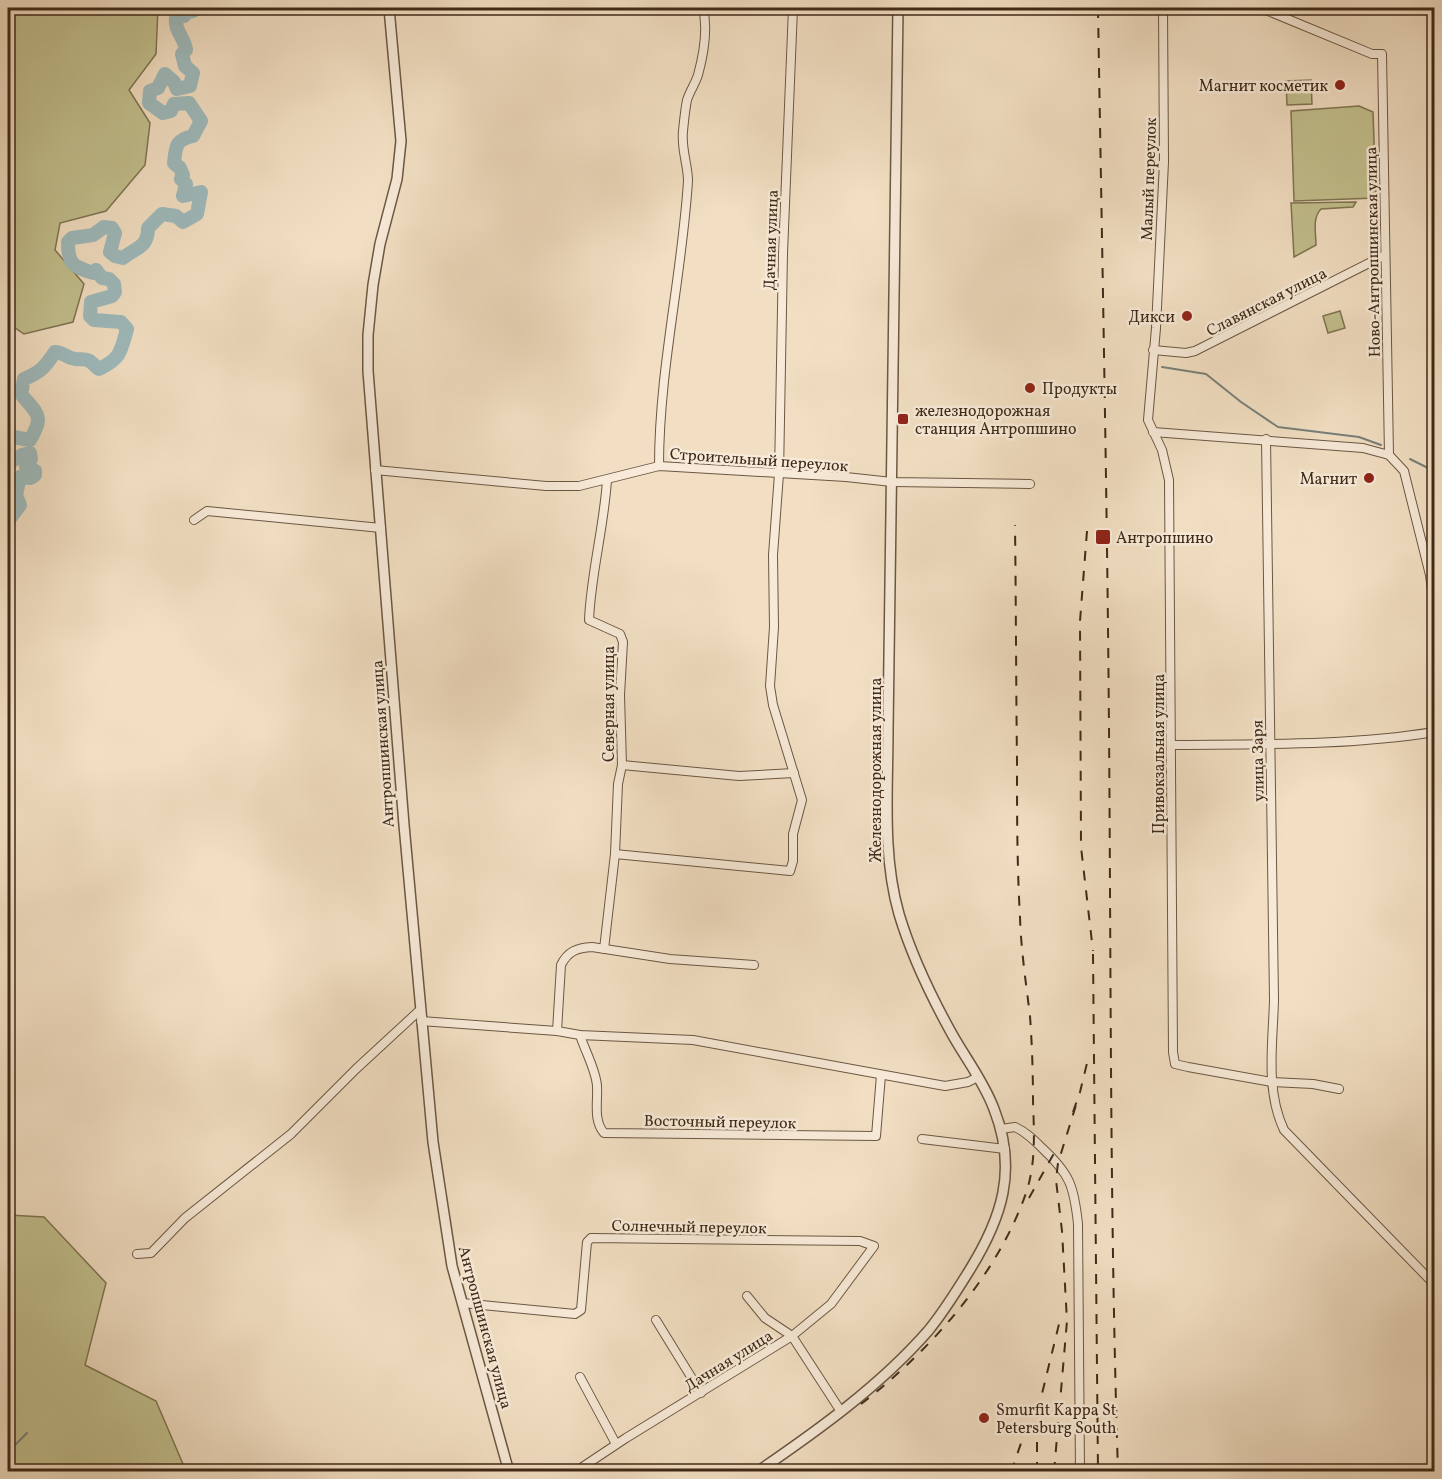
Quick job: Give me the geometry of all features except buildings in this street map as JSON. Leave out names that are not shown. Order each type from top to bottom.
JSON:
[{"type":"street","name":"Антропшинская улица","points":[[389,8],[401,141],[397,178],[380,244],[373,285],[368,335],[368,372],[404,825],[433,1142],[452,1266],[509,1472]]},
{"type":"street","points":[[659,466],[668,341],[688,178],[682,149],[683,135],[687,102],[698,77],[706,30],[703,8]]},
{"type":"street","name":"Дачная улица","points":[[793,8],[783,253],[779,474],[772,598],[774,627],[770,686],[773,705],[794,773]]},
{"type":"street","name":"Железнодорожная улица","points":[[757,1472],[871,1386],[909,1351],[934,1323],[986,1243],[998,1214],[1005,1183],[1005,1149],[987,1093],[931,993],[900,914],[891,878],[888,761],[898,8]]},
{"type":"street","name":"Малый переулок","points":[[1154,350],[1164,162],[1163,8]]},
{"type":"street","name":"Ново-Антропшинская улица","points":[[1261,8],[1372,54],[1382,54],[1390,452]]},
{"type":"street","name":"Славянская улица","points":[[1154,350],[1186,353],[1195,351],[1385,255]]},
{"type":"street","name":"Привокзальная улица","points":[[1154,350],[1148,420],[1162,450],[1169,480],[1173,1052],[1175,1064],[1272,1082]]},
{"type":"street","points":[[1154,432],[1266,439],[1390,452],[1404,471],[1430,575],[1434,606]]},
{"type":"street","name":"улица Заря","points":[[1266,439],[1274,999],[1272,1082],[1284,1130],[1434,1284]]},
{"type":"street","name":"Строительный переулок","points":[[375,470],[546,486],[579,486],[659,466],[846,477],[892,482],[1030,484]]},
{"type":"street","name":"Северная улица","points":[[604,949],[615,854],[618,784],[622,765],[620,695],[623,642],[620,634],[589,620],[590,597],[607,480]]},
{"type":"street","points":[[194,520],[207,511],[381,528]]},
{"type":"street","points":[[1434,665],[1434,679]]},
{"type":"street","points":[[1171,745],[1270,744],[1395,738],[1434,732]]},
{"type":"street","points":[[615,854],[790,872],[793,861],[793,834],[802,800],[794,773],[739,776],[622,765]]},
{"type":"street","points":[[557,1031],[561,965],[570,952],[580,948],[604,949],[670,959],[754,965]]},
{"type":"street","points":[[137,1254],[151,1253],[185,1218],[291,1134],[356,1069],[421,1009]]},
{"type":"street","points":[[421,1021],[557,1031],[580,1035],[693,1040],[945,1086],[968,1082],[978,1077]]},
{"type":"street","name":"Восточный переулок","points":[[580,1035],[597,1083],[597,1117],[599,1127],[604,1133],[876,1136],[881,1076]]},
{"type":"street","points":[[1272,1082],[1313,1084],[1340,1089]]},
{"type":"street","points":[[1000,1129],[1015,1127],[1034,1140],[1067,1174],[1073,1188],[1078,1224],[1080,1472]]},
{"type":"street","points":[[922,1139],[1005,1149]]},
{"type":"street","name":"Солнечный переулок","points":[[462,1303],[575,1314],[581,1311],[587,1242],[591,1238],[860,1241],[874,1246]]},
{"type":"street","name":"Дачная улица","points":[[575,1472],[616,1444],[792,1336],[831,1304],[874,1246]]},
{"type":"street","points":[[747,1296],[765,1318],[792,1336],[840,1410]]},
{"type":"street","points":[[656,1320],[701,1393]]},
{"type":"street","points":[[580,1377],[616,1444]]},
{"type":"shaded area","points":[[8,8],[158,8],[156,54],[129,90],[150,123],[145,165],[106,211],[60,223],[55,250],[84,284],[73,322],[24,334],[8,323]]},
{"type":"shaded area","points":[[1311,80],[1312,104],[1287,105],[1286,81]]},
{"type":"shaded area","points":[[1359,106],[1373,112],[1376,198],[1294,201],[1291,111]]},
{"type":"shaded area","points":[[1356,202],[1353,207],[1321,209],[1315,221],[1316,245],[1294,257],[1291,203]]},
{"type":"shaded area","points":[[1340,311],[1345,328],[1328,333],[1323,316]]},
{"type":"shaded area","points":[[8,1215],[44,1217],[106,1283],[85,1365],[156,1401],[186,1471],[8,1471]]},
{"type":"waterway","points":[[8,436],[30,440],[35,432],[37,415],[21,394],[24,379],[42,368],[55,352],[87,360],[99,369],[116,358],[123,344],[127,329],[121,322],[94,320],[90,316],[91,302],[112,296],[115,292],[114,284],[109,279],[102,278],[96,270],[93,273],[73,264],[69,256],[68,242],[72,238],[93,235],[104,227],[112,228],[115,233],[110,252],[123,258],[144,243],[148,228],[162,214],[176,216],[183,222],[197,214],[201,192],[183,196],[186,184],[181,179],[183,175],[180,168],[174,163],[178,145],[193,136],[201,121],[189,103],[174,104],[171,111],[163,113],[149,103],[150,91],[158,88],[165,74],[174,82],[177,89],[190,86],[193,73],[185,66],[182,54],[186,50],[176,18],[196,8]]},
{"type":"waterway","points":[[1162,367],[1206,374],[1241,402],[1278,427],[1359,437],[1381,445]]},
{"type":"waterway","points":[[8,459],[12,461],[30,453],[31,459],[26,467],[35,471],[35,475],[31,478],[20,477],[16,495],[20,505],[8,521]]},
{"type":"waterway","points":[[1410,459],[1434,471]]},
{"type":"waterway","points":[[8,1452],[27,1433]]},
{"type":"railway","points":[[1098,8],[1106,458],[1112,1193],[1118,1472]]},
{"type":"railway","points":[[861,1404],[912,1360],[959,1309],[980,1281],[1015,1221],[1027,1190],[1032,1168],[1034,1135],[1032,1048],[1021,942],[1019,898],[1015,525]]},
{"type":"railway","points":[[1087,531],[1080,621],[1081,847],[1093,951]]},
{"type":"railway","points":[[1093,954],[1098,1472]]},
{"type":"railway","points":[[1073,1112],[1089,1055]]},
{"type":"railway","points":[[1054,1472],[1067,1321],[1062,1231],[1056,1180],[1058,1163],[1076,1105]]},
{"type":"railway","points":[[1029,1198],[1057,1148]]},
{"type":"railway","points":[[1037,1472],[1039,1406],[1060,1320]]},
{"type":"railway","points":[[1011,1472],[1035,1403]]},
{"type":"place","name":"Магнит косметик","points":[[1340,85]]},
{"type":"place","name":"Дикси","points":[[1187,316]]},
{"type":"place","name":"Продукты","points":[[1030,388]]},
{"type":"place","name":"железнодорожная станция Антропшино","points":[[903,419]]},
{"type":"place","name":"Магнит","points":[[1369,478]]},
{"type":"place","name":"Антропшино","points":[[1103,537]]},
{"type":"place","name":"Smurfit Kappa St Petersburg South","points":[[984,1418]]}]
